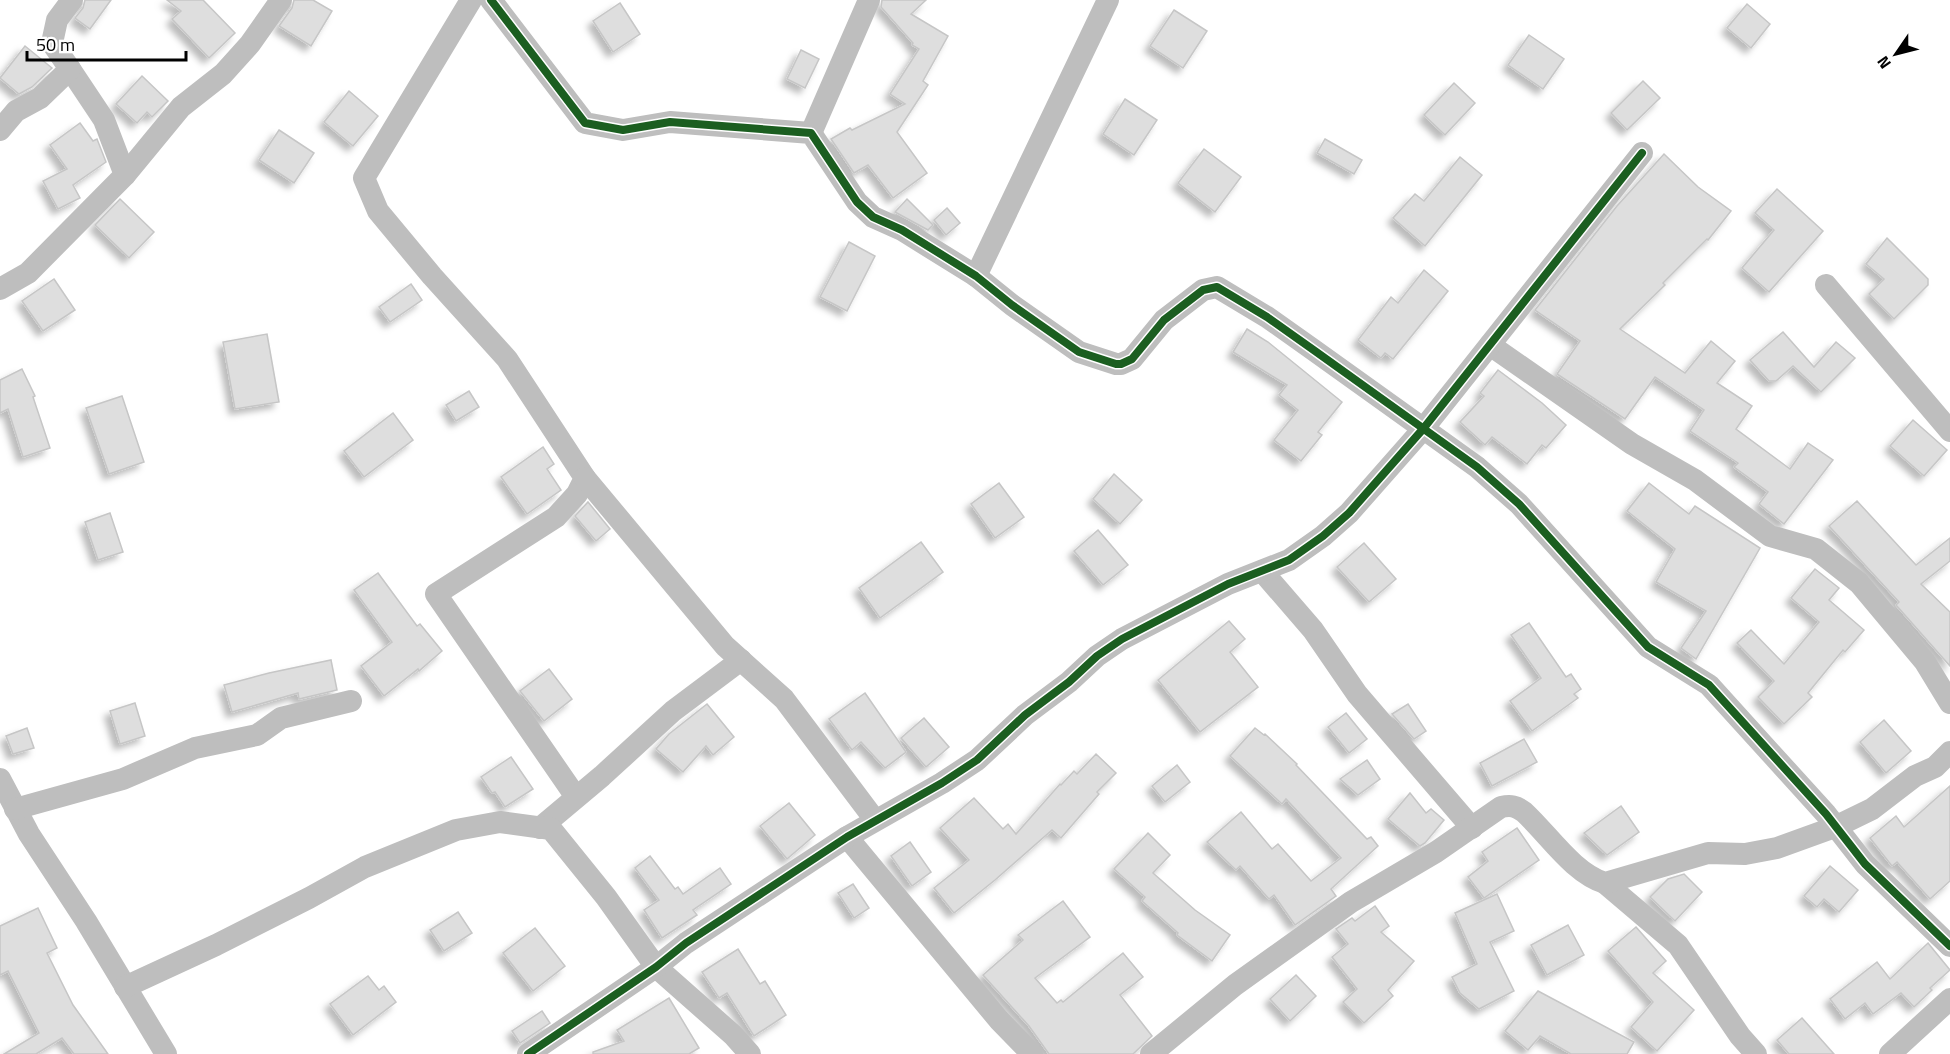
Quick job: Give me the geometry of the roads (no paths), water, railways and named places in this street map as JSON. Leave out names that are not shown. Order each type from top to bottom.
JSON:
[{"type":"street","points":[[72,0],[57,21],[52,43],[104,120],[125,175]]},
{"type":"street","points":[[0,289],[28,273],[125,175],[181,107],[223,74],[250,44],[280,0]]},
{"type":"street","points":[[471,0],[364,178],[378,211],[432,276],[507,359],[585,478],[718,638],[784,699],[875,820]]},
{"type":"street","points":[[491,0],[585,123],[623,130],[670,123],[812,133]]},
{"type":"street","points":[[812,133],[869,0]]},
{"type":"street","points":[[976,276],[1108,0]]},
{"type":"street","points":[[0,130],[16,111],[40,98],[69,69]]},
{"type":"street","points":[[812,133],[864,211],[902,230],[976,276],[1012,305],[1079,352],[1116,364],[1132,359],[1164,320],[1203,290],[1217,287],[1267,316],[1477,467],[1519,504],[1648,647],[1708,685],[1826,814],[1865,864],[1950,946]]},
{"type":"street","points":[[528,1054],[656,967],[686,943],[847,837],[942,783],[977,760],[1025,715],[1069,682],[1097,656],[1122,639],[1228,584],[1289,560],[1323,536],[1349,513],[1423,429],[1642,153]]},
{"type":"street","points":[[1826,285],[1950,431]]},
{"type":"street","points":[[1490,345],[1632,444],[1695,480],[1770,536],[1816,549],[1859,582],[1925,662],[1950,703]]},
{"type":"street","points":[[576,797],[436,594],[556,517],[577,494],[585,478]]},
{"type":"street","points":[[1262,571],[1312,630],[1357,694],[1472,828]]},
{"type":"street","points":[[540,828],[673,711],[741,660]]},
{"type":"street","points":[[15,809],[123,779],[195,748],[257,735],[281,718],[351,701]]},
{"type":"street","points":[[1605,883],[1708,853],[1745,854],[1777,848],[1835,827],[1872,809],[1914,776],[1935,767],[1950,752]]},
{"type":"street","points":[[0,779],[15,809],[166,1054]]},
{"type":"street","points":[[1151,1054],[1235,985],[1351,902],[1436,852],[1501,807],[1509,805],[1516,806],[1544,831],[1579,870],[1592,879],[1605,883],[1678,945],[1740,1036],[1756,1054]]},
{"type":"street","points":[[125,987],[216,945],[365,867],[456,830],[500,822],[551,829],[606,897],[656,967],[733,1035],[750,1054]]},
{"type":"street","points":[[847,837],[999,1020],[1032,1054]]},
{"type":"street","points":[[1890,1054],[1950,999]]}]
